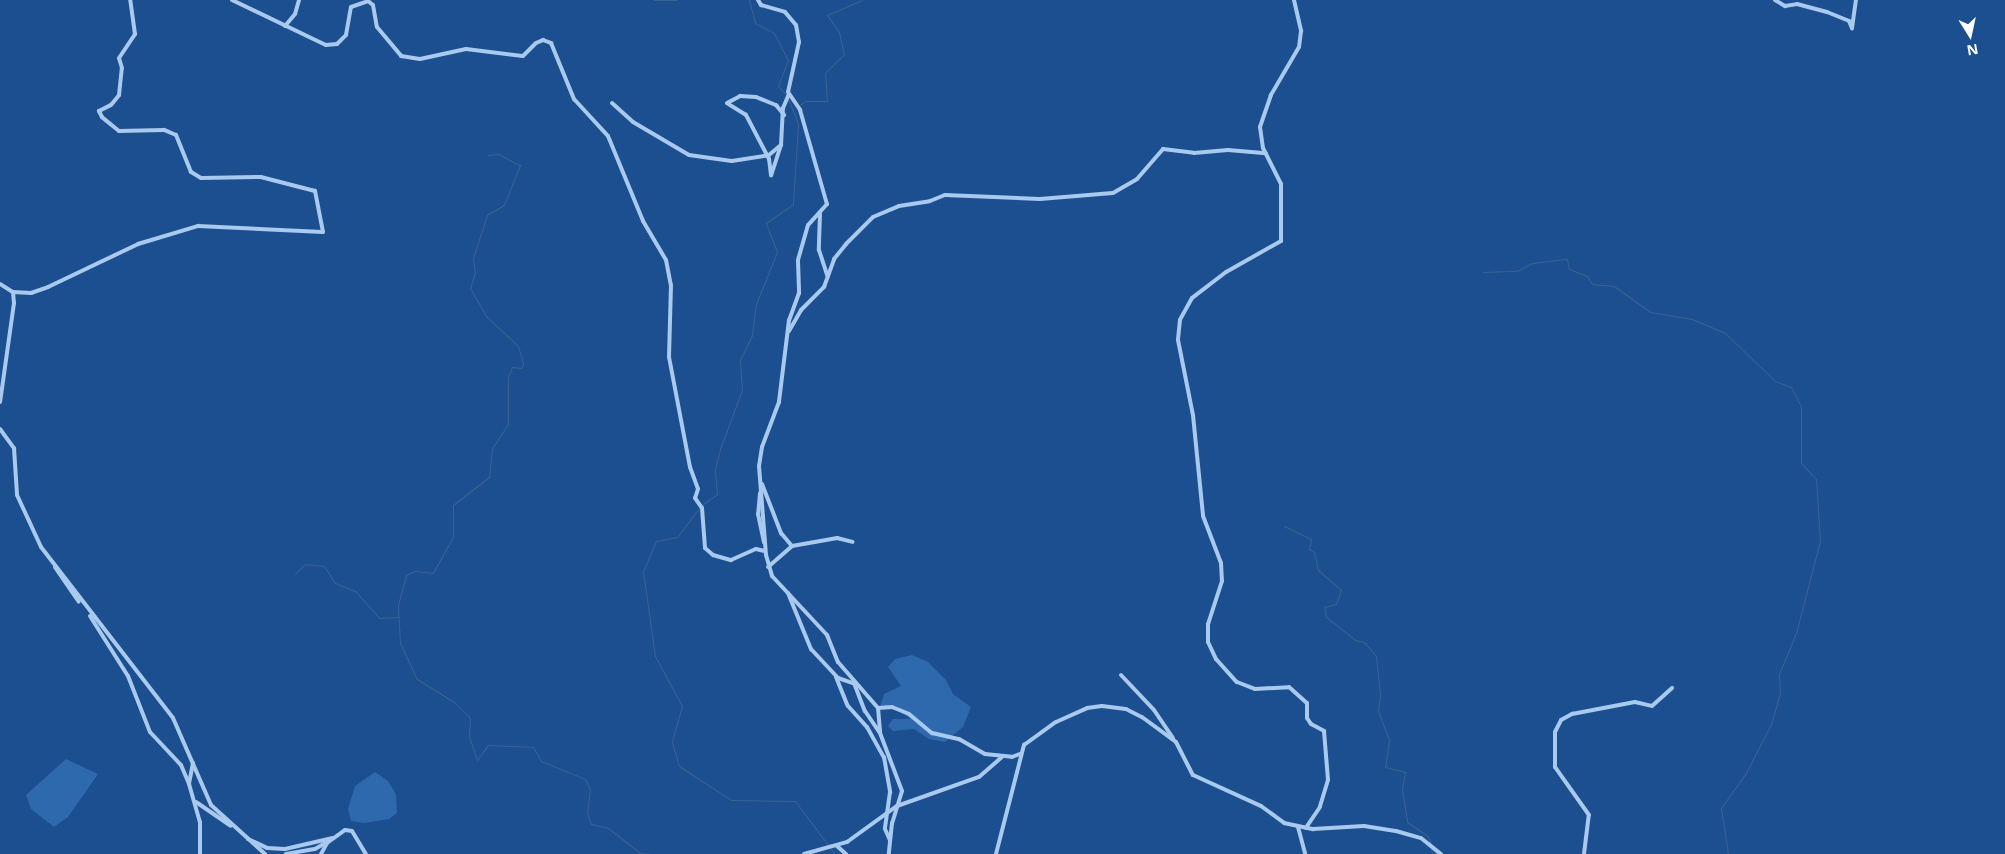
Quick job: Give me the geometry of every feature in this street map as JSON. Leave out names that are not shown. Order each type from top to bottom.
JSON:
[{"type":"street","points":[[0,284],[14,292],[31,292],[48,287],[138,244],[198,226],[323,232],[315,191],[261,177],[200,178],[191,172],[176,134],[164,130],[119,131],[102,117],[99,111],[119,95],[122,68],[119,58],[135,34],[130,0]]},
{"type":"street","points":[[232,0],[326,46],[337,44],[346,35],[351,7],[368,1],[374,5],[377,27],[401,56],[420,58],[466,49],[523,56],[536,43],[543,40],[551,43],[574,99],[608,136],[643,221],[666,260],[671,285],[669,357],[700,505],[704,543],[713,555],[731,560],[756,549],[766,553]]},
{"type":"street","points":[[285,26],[295,14],[299,0]]},
{"type":"street","points":[[758,0],[761,5],[785,12],[796,25],[799,42],[788,92],[781,145],[771,175],[768,156],[746,115],[727,103],[740,96],[756,97],[776,105],[784,115]]},
{"type":"street","points":[[1294,0],[1301,31],[1299,47],[1264,111],[1260,134],[1266,153],[1281,184],[1281,241],[1192,298],[1180,320],[1179,346],[1193,415],[1204,516],[1221,562],[1222,581],[1208,624],[1208,642],[1223,668],[1239,684],[1255,689],[1288,687],[1298,694],[1307,703],[1307,718],[1326,735],[1324,766],[1328,780],[1320,807],[1306,828]]},
{"type":"street","points":[[1775,0],[1781,5],[1827,12],[1849,21],[1852,28],[1856,0]]},
{"type":"street","points":[[788,92],[800,110],[827,204],[820,214],[808,225],[798,261],[799,293],[787,334],[779,402],[762,447],[761,483],[766,553],[768,567],[788,593],[827,635],[830,647],[855,684],[865,711],[880,733],[900,781],[889,854]]},
{"type":"street","points":[[612,103],[633,122],[698,159],[732,161],[768,156],[781,145]]},
{"type":"street","points":[[787,334],[797,316],[816,298],[828,278],[834,259],[873,217],[908,203],[930,201],[945,195],[1008,200],[1113,193],[1137,179],[1163,149],[1194,153],[1228,150],[1266,153]]},
{"type":"street","points":[[820,214],[819,250],[828,278]]},
{"type":"street","points":[[0,402],[10,348],[14,292]]},
{"type":"street","points":[[0,429],[18,458],[17,495],[30,528],[87,610],[183,733],[193,763],[211,805],[265,854]]},
{"type":"street","points":[[761,483],[781,533],[792,546]]},
{"type":"street","points":[[768,567],[792,546],[838,538],[854,542]]},
{"type":"street","points":[[788,593],[807,642],[835,675],[848,706],[867,727],[884,758]]},
{"type":"street","points":[[87,610],[97,633],[134,689],[150,732],[178,761],[189,784],[196,802],[200,822],[200,854]]},
{"type":"street","points":[[835,675],[855,684]]},
{"type":"street","points":[[1121,675],[1154,710],[1176,742],[1193,775],[1298,827],[1364,826],[1412,835],[1431,844],[1441,854]]},
{"type":"street","points":[[850,678],[874,699],[878,708],[880,733]]},
{"type":"street","points":[[1584,854],[1588,815],[1555,767],[1554,732],[1561,720],[1572,714],[1635,702],[1652,706],[1672,688]]},
{"type":"street","points":[[996,854],[1008,820],[1020,754],[1033,737],[1095,706],[1126,709],[1176,742]]},
{"type":"street","points":[[878,708],[892,707],[909,714],[932,732],[959,739],[985,754],[1002,757],[1020,754]]},
{"type":"street","points":[[885,747],[884,758],[890,792],[885,829],[890,842]]},
{"type":"street","points":[[804,854],[833,847],[896,806],[979,777],[1002,757]]},
{"type":"street","points":[[189,784],[193,763]]},
{"type":"street","points":[[196,802],[235,828]]},
{"type":"street","points":[[1298,827],[1306,854]]},
{"type":"street","points":[[246,838],[267,848],[285,849],[333,838],[352,831],[366,854]]},
{"type":"street","points":[[286,854],[315,849],[333,838]]},
{"type":"street","points":[[321,854],[329,841]]},
{"type":"street","points":[[833,847],[846,854]]},
{"type":"shaded area","points":[[912,655],[928,662],[946,680],[953,694],[971,707],[963,727],[945,742],[929,739],[914,729],[893,731],[888,726],[893,719],[911,719],[896,710],[880,708],[884,694],[901,686],[888,667],[895,659]]},
{"type":"shaded area","points":[[66,759],[98,774],[68,817],[54,827],[31,809],[26,795]]},
{"type":"shaded area","points":[[375,772],[388,781],[396,794],[397,813],[389,819],[364,823],[351,821],[348,809],[355,786]]},
{"type":"waterway","points":[[654,0],[677,0]]},
{"type":"waterway","points":[[749,0],[755,23],[774,33],[788,60],[778,86],[787,96]]},
{"type":"waterway","points":[[800,105],[805,101],[827,101],[825,73],[844,54],[839,32],[827,15],[862,0]]},
{"type":"waterway","points":[[702,505],[717,494],[715,469],[720,449],[742,390],[740,360],[752,335],[756,304],[777,252],[766,223],[793,204],[798,124],[789,100]]},
{"type":"waterway","points":[[488,155],[498,154],[520,165],[504,205],[487,215],[473,258],[475,273],[470,288],[487,317],[518,346],[523,364],[521,368],[512,367],[508,377],[508,424],[492,449],[489,477],[453,505],[453,537],[433,573],[415,571],[406,575],[398,605],[400,643],[417,679],[454,702],[470,718],[469,736],[477,760],[488,745],[533,747],[541,761],[585,779],[590,789],[587,813],[591,824],[608,828],[640,853],[651,854]]},
{"type":"waterway","points":[[1483,272],[1517,271],[1532,263],[1567,259],[1569,269],[1587,276],[1592,284],[1614,286],[1650,312],[1692,319],[1725,333],[1775,381],[1791,387],[1801,407],[1801,463],[1816,479],[1820,541],[1796,633],[1779,674],[1780,693],[1771,724],[1746,773],[1721,808],[1728,854]]},
{"type":"waterway","points":[[699,508],[677,537],[656,541],[643,571],[655,656],[682,706],[672,742],[679,766],[731,800],[795,801],[835,854]]},
{"type":"waterway","points":[[1284,526],[1311,539],[1309,549],[1314,552],[1318,570],[1341,590],[1336,604],[1324,607],[1326,617],[1355,640],[1364,642],[1376,656],[1380,695],[1378,711],[1389,740],[1385,767],[1405,772],[1402,789],[1407,822],[1428,836],[1431,844]]},
{"type":"waterway","points":[[295,574],[305,564],[324,566],[335,583],[355,591],[379,618],[398,617]]},
{"type":"waterway","points":[[1431,848],[1432,854]]}]
